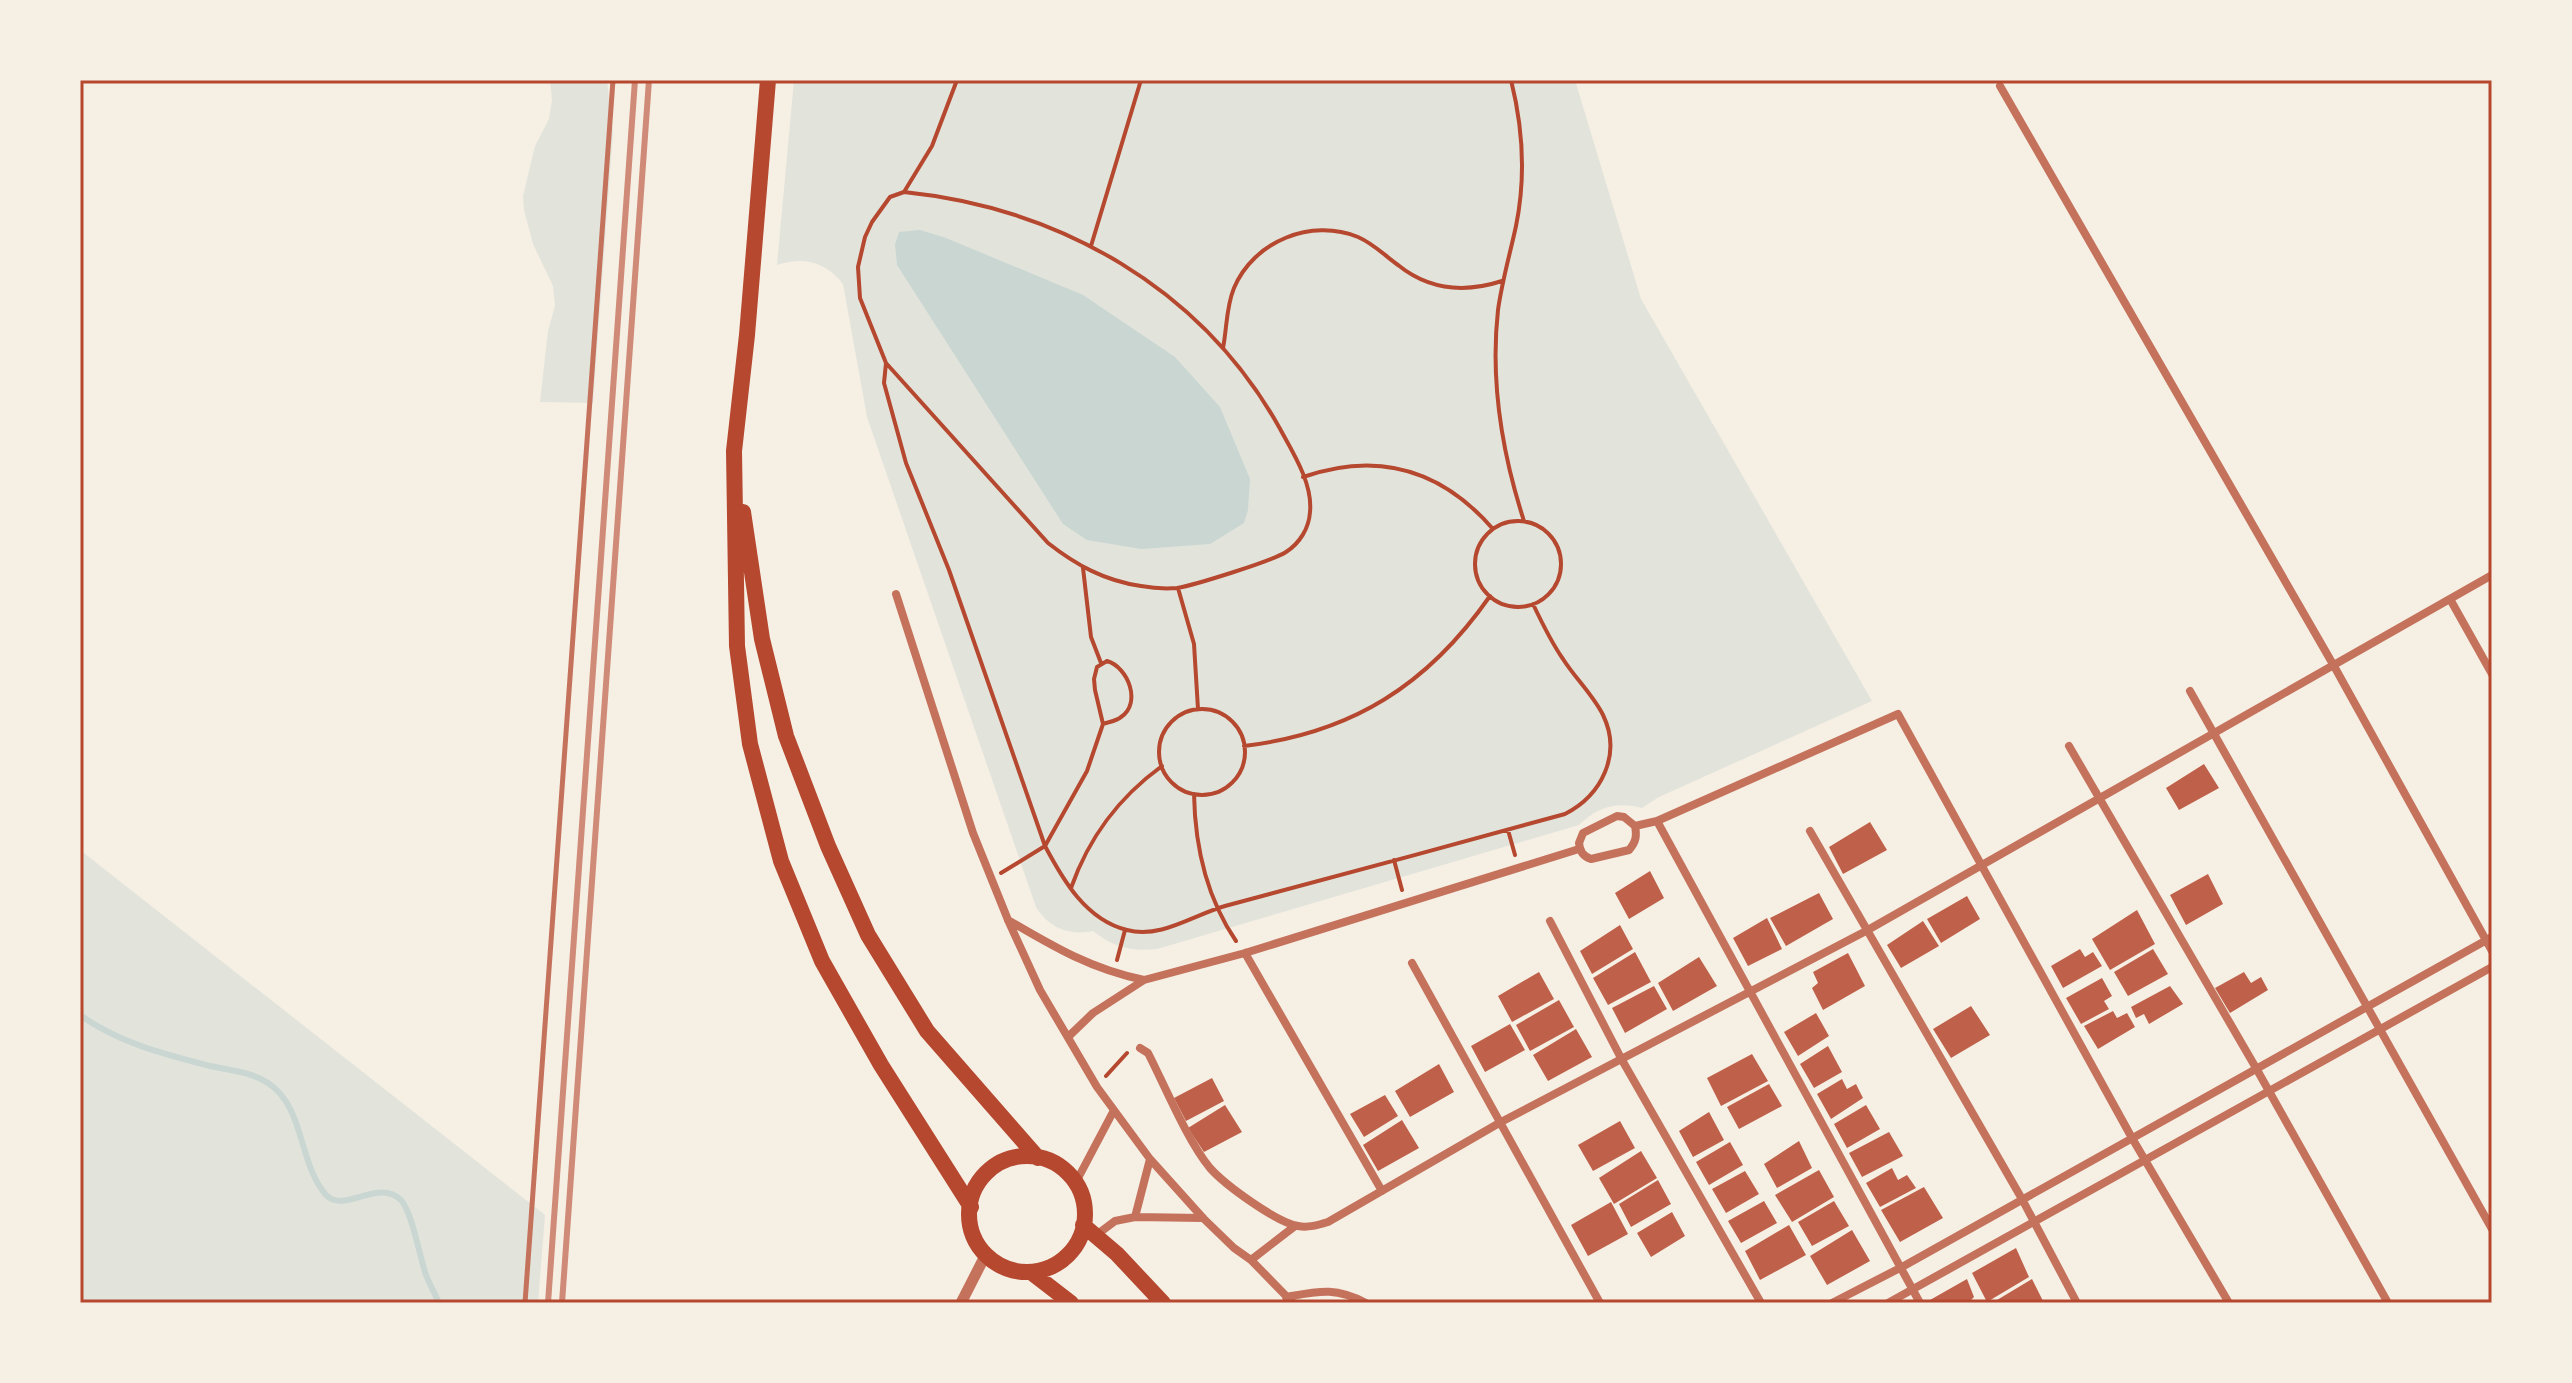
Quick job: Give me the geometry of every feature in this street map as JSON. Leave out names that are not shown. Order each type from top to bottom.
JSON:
[{"type":"highway","points":[[768,80],[734,451],[737,646],[750,744],[781,861],[822,961],[881,1065],[971,1207]]},
{"type":"highway","points":[[734,451],[762,639],[786,736],[828,846],[868,935],[927,1031],[1038,1158]]},
{"type":"highway","points":[[1071,1303],[1032,1273],[1001,1267],[978,1247],[968,1218],[974,1188],[995,1165],[1024,1155],[1053,1162],[1076,1182],[1089,1231],[1117,1254],[1163,1303]]},
{"type":"highway","points":[[1032,1273],[1060,1264],[1089,1231]]},
{"type":"street","points":[[2000,86],[2334,666],[2489,939],[2492,951]]},
{"type":"street","points":[[1140,1048],[1148,1053],[1197,1147],[1211,1168],[1230,1186],[1265,1211],[1295,1226],[1309,1227],[1328,1222],[1501,1122],[1866,931],[2492,575]]},
{"type":"street","points":[[896,594],[973,833],[1008,920],[1040,990],[1113,1112],[1203,1218],[1290,1300],[1324,1290],[1345,1292],[1366,1303]]},
{"type":"street","points":[[2450,599],[2492,674]]},
{"type":"street","points":[[2190,691],[2492,1229]]},
{"type":"street","points":[[1635,826],[1657,821],[1898,714],[2132,1138],[2229,1303]]},
{"type":"street","points":[[2069,746],[2388,1303]]},
{"type":"street","points":[[1617,816],[1624,817],[1635,826],[1636,839],[1629,850],[1591,859],[1579,849],[1583,833],[1617,816]]},
{"type":"street","points":[[1657,821],[1920,1303]]},
{"type":"street","points":[[1810,831],[2022,1199],[2077,1303]]},
{"type":"street","points":[[1068,1037],[1093,1013],[1144,980],[1245,953],[1579,849]]},
{"type":"street","points":[[1008,920],[1089,965],[1144,980]]},
{"type":"street","points":[[1550,921],[1622,1060],[1761,1303]]},
{"type":"street","points":[[1832,1303],[1902,1267],[2489,939]]},
{"type":"street","points":[[1245,953],[1382,1191]]},
{"type":"street","points":[[1412,963],[1600,1303]]},
{"type":"street","points":[[1888,1303],[2492,967]]},
{"type":"street","points":[[1076,1182],[1113,1112]]},
{"type":"street","points":[[1135,1217],[1150,1159]]},
{"type":"street","points":[[1089,1231],[1135,1217],[1203,1218]]},
{"type":"street","points":[[1251,1260],[1295,1226]]},
{"type":"street","points":[[961,1303],[986,1254]]},
{"type":"lane","points":[[525,1303],[613,80]]},
{"type":"path","points":[[1091,246],[1141,80]]},
{"type":"path","points":[[1511,80],[1521,139],[1521,194],[1502,281],[1496,346],[1499,412],[1507,461],[1524,521]]},
{"type":"path","points":[[904,192],[932,146],[958,81]]},
{"type":"path","points":[[904,192],[966,200],[998,208],[1061,231],[1091,246],[1175,302],[1223,348],[1269,409],[1309,489],[1310,515],[1306,528],[1294,545],[1277,557],[1178,588],[1130,584],[1083,567],[1048,543],[886,363],[860,298],[858,267],[865,237],[890,197],[904,192]]},
{"type":"path","points":[[1223,348],[1230,300],[1243,272],[1264,250],[1292,235],[1324,230],[1355,236],[1376,247],[1407,273],[1437,286],[1470,289],[1502,281]]},
{"type":"path","points":[[886,363],[884,383],[906,463],[949,570],[1045,846],[1071,888],[1091,912],[1125,930],[1150,933],[1217,908],[1508,830],[1576,808],[1595,792],[1606,771],[1610,744],[1605,718],[1558,653],[1533,604]]},
{"type":"path","points":[[1303,477],[1344,466],[1387,466],[1408,471],[1437,482],[1464,499],[1493,529]]},
{"type":"path","points":[[1513,521],[1524,521],[1544,530],[1552,538],[1560,558],[1557,580],[1551,591],[1533,604],[1510,606],[1490,596],[1483,588],[1475,567],[1479,546],[1493,529],[1513,521]]},
{"type":"path","points":[[1083,567],[1087,619],[1101,663]]},
{"type":"path","points":[[1178,588],[1194,644],[1198,709]]},
{"type":"path","points":[[1244,746],[1313,732],[1353,718],[1377,705],[1429,668],[1451,646],[1490,596]]},
{"type":"path","points":[[992,879],[1045,846],[1087,771],[1103,724],[1094,679],[1097,667],[1107,661],[1116,663],[1126,673],[1131,687],[1130,702],[1123,717],[1103,724]]},
{"type":"path","points":[[1209,709],[1229,718],[1244,746],[1242,768],[1236,779],[1217,792],[1194,794],[1174,784],[1162,766],[1160,744],[1169,724],[1187,711],[1209,709]]},
{"type":"path","points":[[1071,888],[1086,850],[1108,816],[1133,789],[1162,766]]},
{"type":"path","points":[[1194,794],[1200,859],[1217,908],[1245,953]]},
{"type":"path","points":[[1508,830],[1519,869]]},
{"type":"path","points":[[1394,860],[1406,903]]},
{"type":"path","points":[[1114,974],[1125,930]]},
{"type":"path","points":[[1097,1087],[1119,1060],[1140,1048]]},
{"type":"shaded area","points":[[550,80],[607,80],[613,132],[593,403],[540,402],[548,331],[555,306],[553,286],[533,244],[523,196],[535,146],[549,119],[552,100]]},
{"type":"shaded area","points":[[794,80],[1575,80],[1641,299],[1872,701],[1659,797],[1642,808],[1624,805],[1608,807],[1579,825],[1157,949],[1123,947],[1093,931],[1067,931],[1053,925],[1036,907],[867,417],[843,284],[829,270],[814,263],[796,261],[777,265]]},
{"type":"shaded area","points":[[920,230],[1083,295],[1175,357],[1220,407],[1250,479],[1244,523],[1210,544],[1141,549],[1087,540],[1063,524],[897,265],[895,245],[899,232]]},
{"type":"shaded area","points":[[80,850],[545,1215],[538,1303],[80,1303]]},
{"type":"building","points":[[2204,764],[2219,788],[2179,810],[2166,788]]},
{"type":"building","points":[[1870,822],[1887,850],[1843,874],[1829,847]]},
{"type":"building","points":[[1650,871],[1664,898],[1629,919],[1615,893]]},
{"type":"building","points":[[2208,874],[2223,904],[2186,925],[2170,895]]},
{"type":"building","points":[[1819,893],[1833,919],[1786,946],[1770,918]]},
{"type":"building","points":[[1967,896],[1980,919],[1941,943],[1927,919]]},
{"type":"building","points":[[2137,910],[2155,944],[2110,970],[2092,939]]},
{"type":"building","points":[[1767,918],[1782,949],[1748,966],[1733,938]]},
{"type":"building","points":[[1923,921],[1939,946],[1901,968],[1887,945]]},
{"type":"building","points":[[1620,925],[1633,949],[1592,974],[1580,951]]},
{"type":"building","points":[[2080,949],[2085,957],[2093,952],[2102,966],[2063,988],[2051,966]]},
{"type":"building","points":[[2153,949],[2168,974],[2128,996],[2114,972]]},
{"type":"building","points":[[1635,952],[1651,982],[1608,1005],[1593,978]]},
{"type":"building","points":[[1848,953],[1865,986],[1823,1010],[1812,988],[1818,983],[1813,972]]},
{"type":"building","points":[[1699,957],[1717,986],[1673,1011],[1658,983]]},
{"type":"building","points":[[1539,972],[1554,999],[1512,1022],[1498,996]]},
{"type":"building","points":[[2244,972],[2251,983],[2261,977],[2268,990],[2230,1013],[2215,988]]},
{"type":"building","points":[[2102,978],[2112,996],[2104,1001],[2109,1009],[2081,1024],[2066,998]]},
{"type":"building","points":[[1654,986],[1667,1009],[1625,1033],[1612,1008]]},
{"type":"building","points":[[2170,986],[2183,1004],[2149,1024],[2144,1014],[2136,1018],[2131,1007]]},
{"type":"building","points":[[1559,1000],[1574,1027],[1530,1051],[1516,1025]]},
{"type":"building","points":[[1971,1006],[1990,1035],[1951,1058],[1933,1029]]},
{"type":"building","points":[[2113,1011],[2117,1018],[2127,1013],[2135,1027],[2098,1049],[2084,1026]]},
{"type":"building","points":[[1816,1013],[1829,1036],[1798,1056],[1784,1032]]},
{"type":"building","points":[[1510,1024],[1525,1050],[1485,1072],[1471,1046]]},
{"type":"building","points":[[1576,1029],[1592,1057],[1548,1081],[1533,1055]]},
{"type":"building","points":[[1828,1046],[1842,1072],[1814,1088],[1800,1064]]},
{"type":"building","points":[[1752,1054],[1768,1081],[1721,1106],[1707,1078]]},
{"type":"building","points":[[1439,1064],[1454,1092],[1410,1117],[1395,1091]]},
{"type":"building","points":[[1212,1078],[1224,1101],[1186,1121],[1174,1098]]},
{"type":"building","points":[[1842,1079],[1847,1089],[1856,1084],[1863,1098],[1831,1119],[1817,1094]]},
{"type":"building","points":[[1769,1084],[1782,1106],[1739,1129],[1727,1107]]},
{"type":"building","points":[[1385,1095],[1398,1116],[1364,1137],[1350,1114]]},
{"type":"building","points":[[1225,1105],[1242,1132],[1204,1152],[1188,1128]]},
{"type":"building","points":[[1866,1105],[1880,1129],[1847,1148],[1834,1124]]},
{"type":"building","points":[[1709,1112],[1724,1140],[1693,1157],[1679,1131]]},
{"type":"building","points":[[1402,1120],[1419,1148],[1378,1171],[1363,1145]]},
{"type":"building","points":[[1620,1121],[1635,1148],[1593,1171],[1578,1145]]},
{"type":"building","points":[[1889,1132],[1903,1156],[1862,1177],[1849,1153]]},
{"type":"building","points":[[1799,1141],[1812,1168],[1777,1188],[1764,1164]]},
{"type":"building","points":[[1730,1142],[1743,1165],[1709,1185],[1696,1162]]},
{"type":"building","points":[[1641,1151],[1657,1178],[1614,1204],[1599,1178]]},
{"type":"building","points":[[1892,1168],[1898,1180],[1907,1175],[1916,1188],[1880,1207],[1866,1183]]},
{"type":"building","points":[[1819,1170],[1834,1197],[1792,1222],[1775,1195]]},
{"type":"building","points":[[1745,1171],[1759,1194],[1726,1213],[1712,1189]]},
{"type":"building","points":[[1658,1180],[1671,1204],[1631,1227],[1619,1204]]},
{"type":"building","points":[[1924,1187],[1943,1218],[1900,1242],[1881,1210]]},
{"type":"building","points":[[1764,1201],[1777,1223],[1741,1243],[1728,1221]]},
{"type":"building","points":[[1834,1201],[1849,1226],[1812,1246],[1798,1222]]},
{"type":"building","points":[[1611,1202],[1628,1234],[1588,1256],[1571,1225]]},
{"type":"building","points":[[1672,1212],[1685,1236],[1651,1257],[1637,1233]]},
{"type":"building","points":[[1789,1225],[1806,1255],[1760,1280],[1745,1251]]},
{"type":"building","points":[[1852,1230],[1870,1261],[1827,1285],[1810,1256]]},
{"type":"building","points":[[2016,1248],[2029,1277],[1987,1302],[1972,1273]]},
{"type":"building","points":[[1967,1279],[1974,1297],[1968,1303],[1932,1303],[1930,1300]]},
{"type":"building","points":[[2032,1279],[2044,1303],[1992,1303]]},
{"type":"waterway","points":[[80,1015],[110,1033],[142,1046],[247,1074],[268,1083],[289,1106],[310,1167],[326,1195],[342,1201],[382,1193],[392,1194],[401,1200],[412,1225],[426,1275],[439,1303]]},
{"type":"railway","points":[[548,1303],[635,80]]},
{"type":"railway","points":[[562,1303],[649,80]]}]
